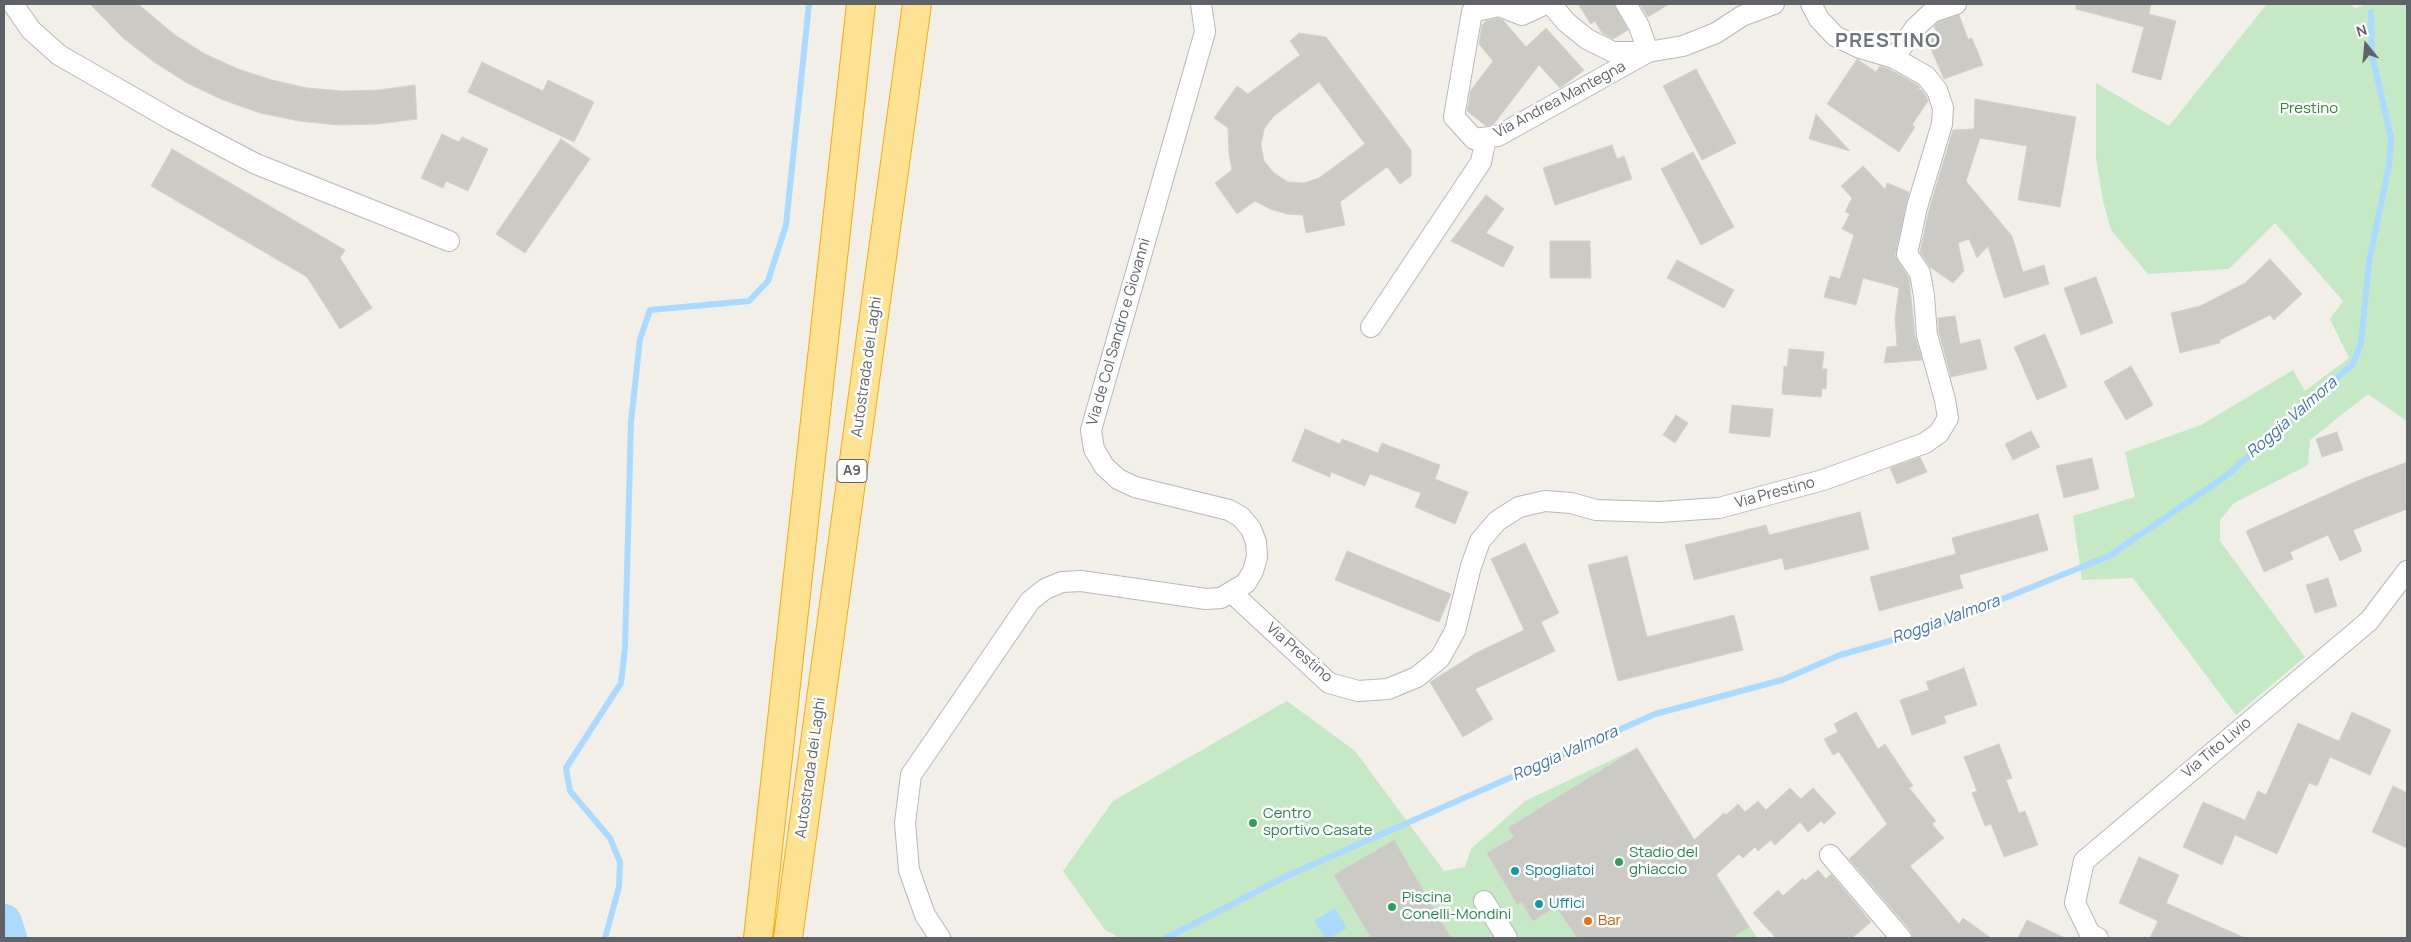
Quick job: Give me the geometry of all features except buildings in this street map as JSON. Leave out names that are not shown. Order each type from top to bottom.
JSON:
[{"type":"highway","points":[[758,938],[861,4]]},
{"type":"highway","name":"Autostrada dei Laghi","points":[[788,938],[917,4]]},
{"type":"street","points":[[13,4],[31,30],[59,55],[172,120],[256,164],[449,241]]},
{"type":"street","name":"Via de Col Sandro e Giovanni","points":[[940,938],[925,915],[909,870],[905,823],[911,775],[1030,601],[1045,590],[1062,582],[1081,580],[1206,600],[1221,598],[1246,583],[1253,571],[1257,557],[1256,542],[1251,529],[1241,517],[1229,510],[1135,487],[1118,479],[1104,466],[1094,449],[1090,430],[1205,32],[1201,4]]},
{"type":"street","name":"Via Andrea Mantegna","points":[[1546,4],[1522,15],[1499,6],[1472,12],[1454,117],[1474,139],[1498,136],[1648,52]]},
{"type":"street","name":"Via Andrea Mantegna","points":[[1551,4],[1566,22],[1587,40],[1613,52],[1648,52],[1683,46],[1716,34],[1742,16],[1774,4]]},
{"type":"street","points":[[1626,4],[1639,26],[1648,52]]},
{"type":"street","name":"Via Prestino","points":[[1231,592],[1329,683],[1358,691],[1388,689],[1417,677],[1440,658],[1456,631],[1471,566],[1480,541],[1497,521],[1519,507],[1545,501],[1571,503],[1605,510],[1659,512],[1719,508],[1823,480],[1925,443],[1940,433],[1948,418],[1945,400],[1927,335],[1920,273],[1907,254],[1916,207],[1942,124],[1943,108],[1937,90],[1926,76],[1894,58],[1860,48],[1835,36],[1819,19],[1811,4]]},
{"type":"street","points":[[1894,58],[1914,28],[1932,12],[1956,4]]},
{"type":"street","points":[[1371,327],[1481,162],[1486,138]]},
{"type":"street","name":"Via Tito Livio","points":[[2098,938],[2090,934],[2075,903],[2084,861],[2369,621],[2407,571]]},
{"type":"street","points":[[1830,855],[1901,938]]},
{"type":"street","points":[[1484,901],[1507,938]]},
{"type":"green space","name":"Prestino","points":[[2267,4],[2352,4],[2354,9],[2366,4],[2407,4],[2407,421],[2368,394],[2310,440],[2308,465],[2234,503],[2220,520],[2220,541],[2305,657],[2236,715],[2133,578],[2082,580],[2073,516],[2135,497],[2125,452],[2201,425],[2293,370],[2305,391],[2349,358],[2330,319],[2343,301],[2275,223],[2229,269],[2148,274],[2111,230],[2103,201],[2096,158],[2096,83],[2169,126]]},
{"type":"green space","name":"Centro sportivo Casate","points":[[1287,701],[1355,751],[1444,871],[1465,867],[1471,849],[1525,801],[1637,748],[1757,938],[1120,938],[1105,930],[1063,871],[1113,801]]},
{"type":"water","points":[[1335,908],[1347,928],[1330,938],[1325,938],[1314,921]]},
{"type":"waterway","points":[[605,938],[619,887],[620,862],[610,838],[570,791],[566,768],[621,683],[625,648],[631,422],[640,339],[650,310],[749,301],[768,281],[786,225],[809,4]]},
{"type":"waterway","name":"Roggia Valmora","points":[[1166,938],[1291,874],[1655,714],[1782,680],[1840,655],[1918,633],[2109,556],[2226,476],[2353,364],[2361,343],[2369,262],[2389,165],[2391,138],[2372,55],[2371,12]]},
{"type":"waterway","points":[[4,922],[9,938]]},
{"type":"place","name":"Centro sportivo Casate","points":[[1253,823]]},
{"type":"place","name":"Stadio del ghiaccio","points":[[1619,862]]},
{"type":"place","name":"Spogliatoi","points":[[1515,871]]},
{"type":"place","name":"Uffici","points":[[1539,904]]},
{"type":"place","name":"Piscina Conelli-Mondini","points":[[1392,907]]},
{"type":"place","name":"Bar","points":[[1588,921]]},
{"type":"district","name":"PRESTINO","points":[[1888,41]]}]
